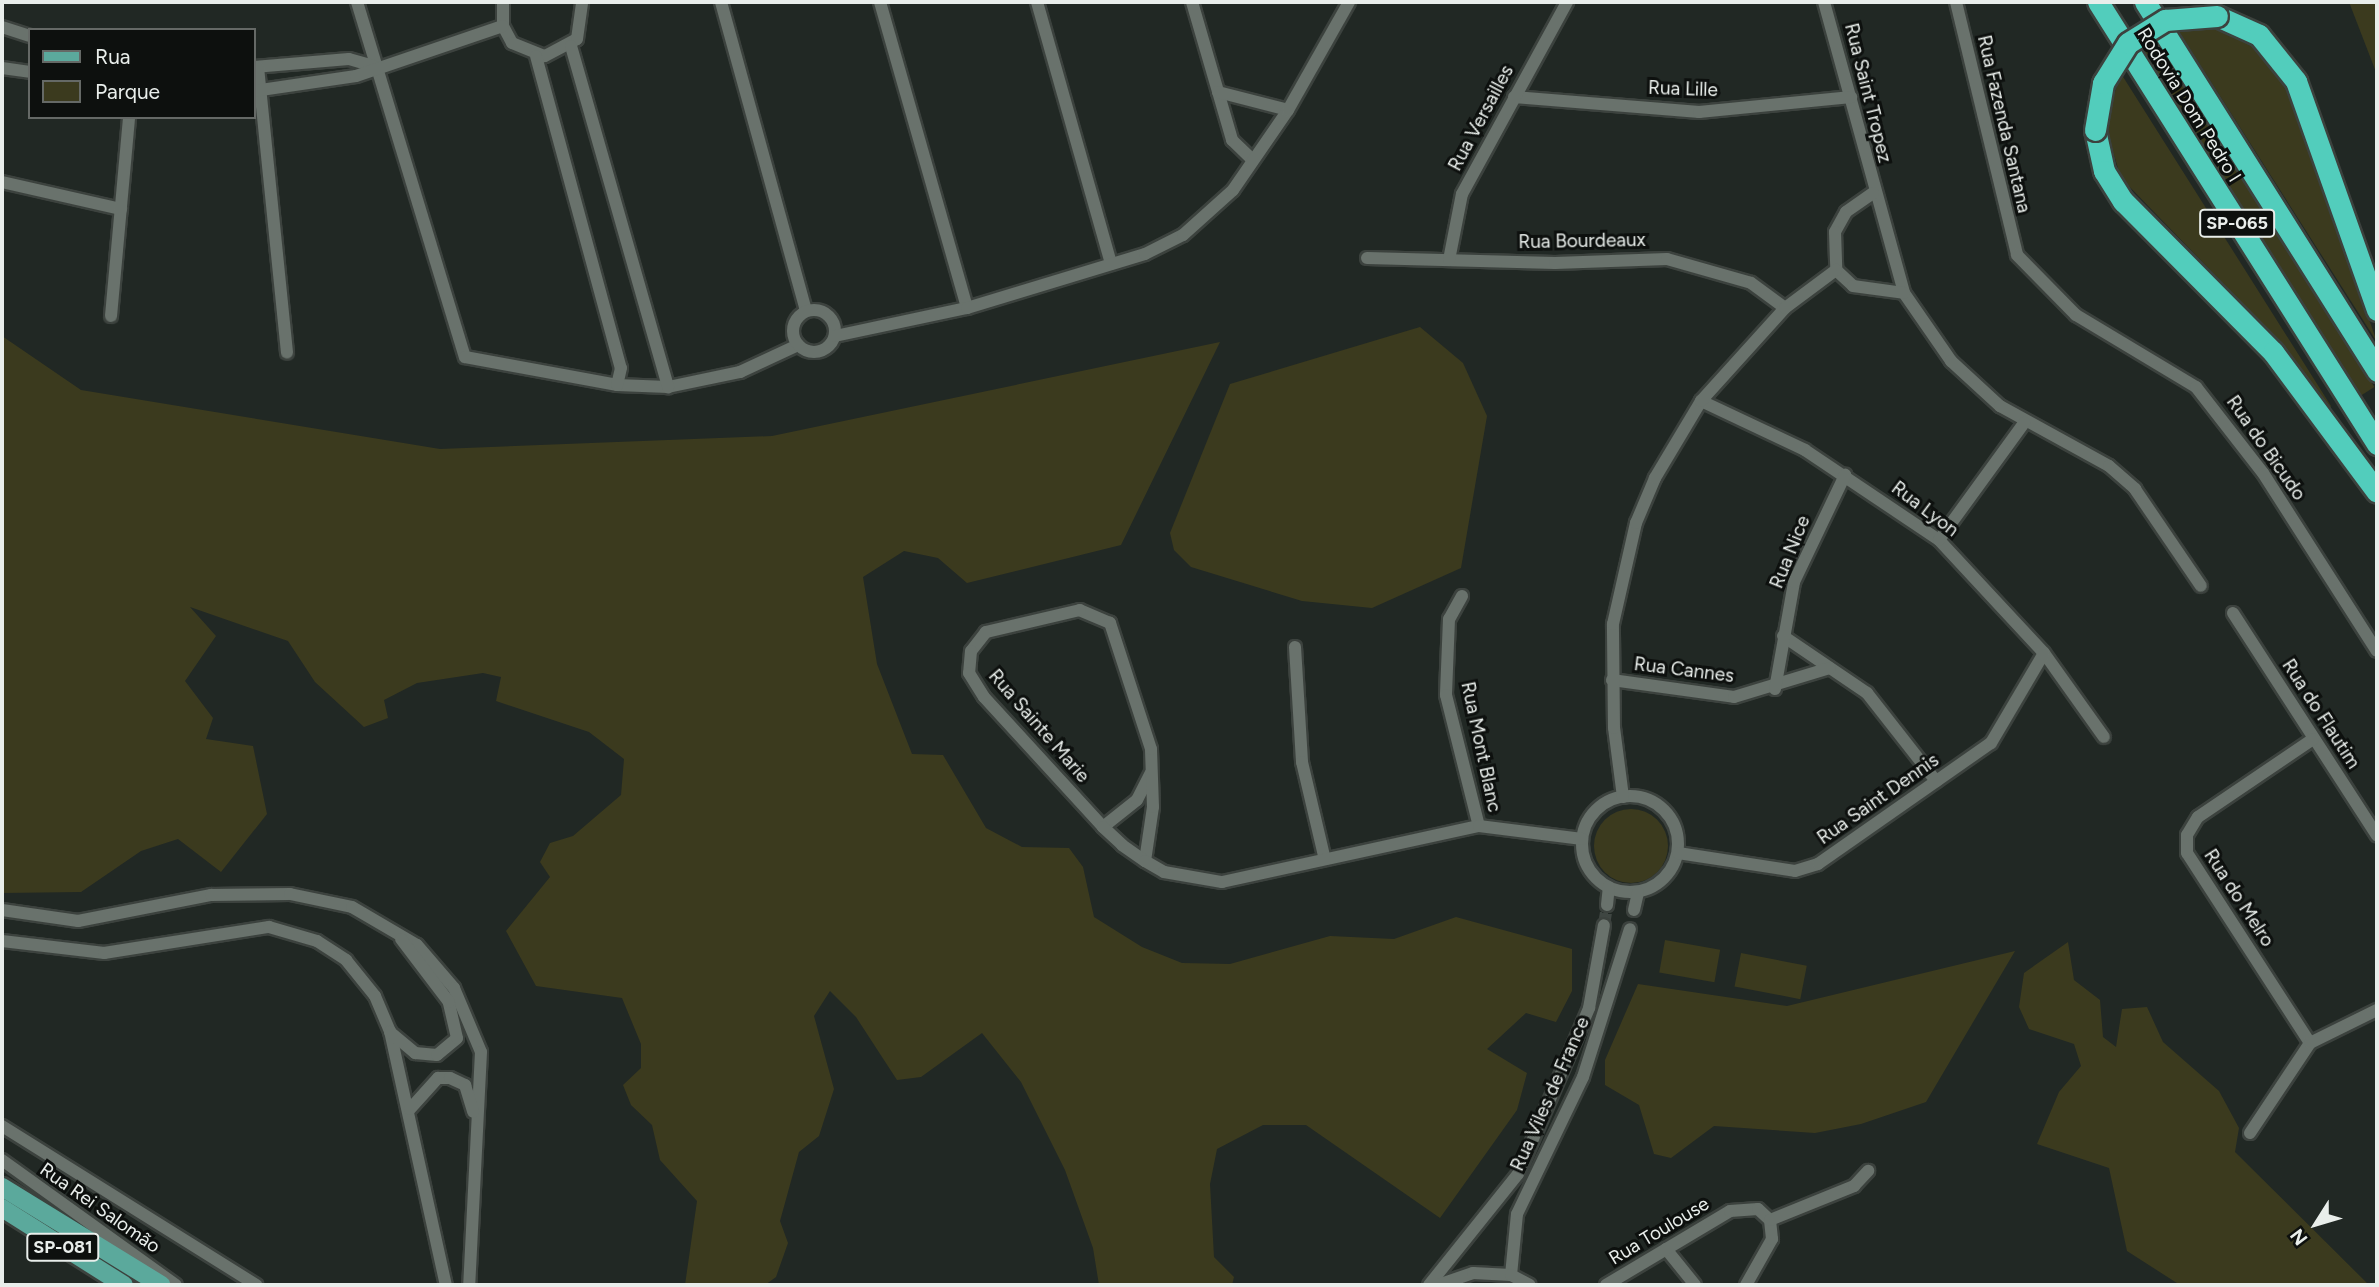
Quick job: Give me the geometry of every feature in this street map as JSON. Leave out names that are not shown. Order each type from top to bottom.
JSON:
[{"type":"highway","name":"Rodovia Dom Pedro I","points":[[2098,2],[2377,444]]},
{"type":"highway","name":"Rodovia Dom Pedro I","points":[[2144,2],[2377,371]]},
{"type":"highway","points":[[2377,310],[2296,81],[2259,34],[2217,16],[2165,20],[2128,43],[2103,83],[2095,130],[2104,171],[2123,201],[2273,352],[2377,492]]},
{"type":"main road","points":[[2,1187],[161,1285]]},
{"type":"main road","name":"SP-081","points":[[2,1209],[124,1285]]},
{"type":"street","points":[[356,2],[373,66],[465,357],[617,384],[668,387],[740,372],[798,345],[823,351],[835,336],[967,308],[1157,249],[1197,226],[1253,160],[1288,110],[1349,2]]},
{"type":"street","points":[[503,2],[503,26],[519,49],[536,56],[571,46],[582,31],[584,2]]},
{"type":"street","points":[[720,2],[806,311]]},
{"type":"street","points":[[880,2],[967,308]]},
{"type":"street","points":[[1037,2],[1111,264]]},
{"type":"street","points":[[1192,2],[1232,140],[1253,160]]},
{"type":"street","name":"Rua Versailles","points":[[1449,260],[1462,194],[1567,2]]},
{"type":"street","name":"Rua Saint Tropez","points":[[1824,2],[1851,97],[1873,193],[1904,293],[1951,361],[2024,423],[2109,466],[2136,489],[2201,586]]},
{"type":"street","name":"Rua Fazenda Santana","points":[[1956,2],[2017,254]]},
{"type":"street","points":[[256,91],[356,76],[373,66],[503,26]]},
{"type":"street","points":[[2,27],[28,35]]},
{"type":"street","points":[[571,46],[668,387]]},
{"type":"street","points":[[536,56],[621,368],[617,384]]},
{"type":"street","points":[[287,353],[256,91],[256,67],[349,59],[373,66]]},
{"type":"street","points":[[2,68],[28,72]]},
{"type":"street","points":[[1218,92],[1288,110]]},
{"type":"street","name":"Rua Lille","points":[[1514,97],[1699,112],[1851,97]]},
{"type":"street","points":[[111,316],[129,119]]},
{"type":"street","points":[[2,182],[121,209]]},
{"type":"street","name":"Rua Saint Tropez","points":[[1836,270],[1835,232],[1846,212],[1873,193]]},
{"type":"street","name":"Rua do Bicudo","points":[[2017,254],[2076,315],[2196,387],[2255,461],[2377,651]]},
{"type":"street","name":"Rua Bourdeaux","points":[[1367,258],[1667,259],[1751,283],[1785,308]]},
{"type":"street","points":[[1623,797],[1612,680],[1621,569],[1655,478],[1701,401],[1785,308],[1836,270],[1853,286],[1904,293]]},
{"type":"street","points":[[806,311],[826,313],[835,336]]},
{"type":"street","points":[[798,345],[793,326],[806,311]]},
{"type":"street","name":"Rua Lyon","points":[[1701,401],[1845,475],[1939,540],[2044,653],[2104,737]]},
{"type":"street","points":[[1939,540],[2024,423]]},
{"type":"street","name":"Rua Nice","points":[[1775,689],[1794,582],[1845,475]]},
{"type":"street","name":"Rua Mont Blanc","points":[[1462,596],[1449,619],[1446,695],[1479,826]]},
{"type":"street","name":"Rua Sainte Marie","points":[[1145,861],[1153,769],[1118,637],[1098,612],[1080,610],[986,632],[971,651],[969,673],[984,697],[1103,827],[1145,861],[1191,881],[1222,882],[1324,856],[1479,826],[1582,839]]},
{"type":"street","name":"Rua do Flautim","points":[[2233,613],[2377,836]]},
{"type":"street","points":[[1783,636],[1867,693],[1937,781]]},
{"type":"street","points":[[1295,647],[1302,762],[1324,856]]},
{"type":"street","name":"Rua Saint Dennis","points":[[1678,853],[1795,872],[1818,864],[1992,743],[2044,653]]},
{"type":"street","name":"Rua Cannes","points":[[1612,680],[1734,697],[1775,689],[1830,668]]},
{"type":"street","name":"Rua do Melro","points":[[2310,1043],[2187,853],[2187,835],[2198,817],[2313,739]]},
{"type":"street","points":[[1103,827],[1137,800],[1153,769]]},
{"type":"street","points":[[1623,797],[1646,799],[1665,811],[1676,830],[1678,853],[1660,883],[1639,892],[1609,887],[1588,867],[1582,839],[1595,811],[1623,797]]},
{"type":"street","points":[[1606,905],[1609,887]]},
{"type":"street","points":[[2,910],[78,921],[211,895],[264,892],[334,901],[387,923],[431,958],[464,1005],[481,1052],[469,1285]]},
{"type":"street","points":[[1634,910],[1639,892]]},
{"type":"street","points":[[387,923],[433,977],[458,1020],[457,1038],[437,1055],[415,1053],[390,1031]]},
{"type":"street","name":"Rua Viles de France","points":[[1429,1285],[1518,1174],[1589,1009],[1604,925]]},
{"type":"street","points":[[2,942],[104,953],[234,927],[285,929],[346,960],[375,996],[390,1031],[410,1109],[438,1268],[446,1285]]},
{"type":"street","name":"Rua Viles de France","points":[[1511,1275],[1517,1214],[1583,1077],[1630,929]]},
{"type":"street","points":[[2250,1133],[2310,1043],[2377,1010]]},
{"type":"street","points":[[410,1109],[438,1078],[465,1085],[475,1099],[474,1189]]},
{"type":"street","points":[[2,1126],[256,1285]]},
{"type":"street","name":"Rua Rei Salomão","points":[[2,1160],[176,1285]]},
{"type":"street","points":[[1745,1285],[1772,1239],[1770,1220],[1854,1186],[1868,1171]]},
{"type":"street","name":"Rua Toulouse","points":[[1606,1285],[1730,1211],[1758,1209],[1770,1220]]},
{"type":"street","points":[[1666,1249],[1695,1285]]},
{"type":"street","points":[[435,1285],[438,1268]]},
{"type":"street","points":[[1438,1285],[1473,1273],[1511,1275],[1530,1285]]},
{"type":"green space","points":[[2349,2],[2377,2],[2377,73],[2376,72]]},
{"type":"green space","points":[[2209,26],[2257,47],[2290,95],[2377,342],[2176,27]]},
{"type":"green space","points":[[2155,36],[2374,387],[2357,398],[2138,47]]},
{"type":"green space","points":[[2120,72],[2331,406],[2329,412],[2250,311],[2121,178],[2106,129]]},
{"type":"green space","points":[[1420,327],[1463,363],[1487,416],[1461,568],[1372,608],[1302,601],[1191,567],[1174,550],[1170,533],[1230,384]]},
{"type":"green space","points":[[2,336],[81,390],[440,449],[772,436],[1220,342],[1121,545],[967,583],[938,558],[904,551],[863,577],[877,664],[912,754],[943,755],[986,828],[1022,847],[1069,848],[1083,867],[1094,917],[1142,947],[1182,963],[1230,964],[1330,936],[1394,939],[1456,917],[1572,949],[1572,991],[1556,1022],[1526,1013],[1487,1049],[1527,1073],[1517,1110],[1440,1218],[1306,1125],[1263,1125],[1217,1149],[1210,1184],[1214,1257],[1234,1277],[1232,1285],[1099,1285],[1093,1248],[1065,1170],[1021,1082],[982,1033],[921,1077],[897,1080],[856,1017],[830,991],[814,1016],[834,1089],[819,1136],[799,1152],[780,1221],[788,1243],[776,1277],[765,1285],[685,1285],[697,1201],[660,1160],[652,1125],[631,1105],[623,1085],[641,1068],[641,1044],[622,998],[536,986],[506,931],[550,877],[540,862],[550,843],[573,836],[621,795],[624,759],[589,732],[496,701],[501,677],[483,673],[417,683],[384,700],[388,718],[364,727],[315,682],[288,641],[190,607],[216,636],[185,681],[213,718],[206,739],[253,746],[267,814],[221,872],[178,839],[141,851],[81,892],[2,893]]},
{"type":"green space","points":[[1631,809],[1645,812],[1657,820],[1665,832],[1668,846],[1665,860],[1657,872],[1645,880],[1631,883],[1617,880],[1605,872],[1597,860],[1594,846],[1597,832],[1605,820],[1617,812]]},
{"type":"green space","points":[[1665,940],[1720,950],[1714,982],[1659,972]]},
{"type":"green space","points":[[2068,942],[2074,980],[2100,1000],[2103,1037],[2116,1047],[2122,1009],[2147,1007],[2163,1042],[2219,1091],[2239,1128],[2235,1152],[2369,1285],[2180,1285],[2127,1251],[2109,1168],[2037,1144],[2059,1092],[2081,1066],[2074,1044],[2029,1029],[2019,1007],[2024,973]]},
{"type":"green space","points":[[2015,951],[1926,1102],[1861,1124],[1815,1133],[1714,1126],[1671,1158],[1654,1154],[1639,1105],[1605,1085],[1605,1060],[1638,984],[1787,1006]]},
{"type":"green space","points":[[1741,953],[1807,966],[1800,999],[1735,986]]},
{"type":"tunnel","points":[[1604,925],[1607,905]]}]
